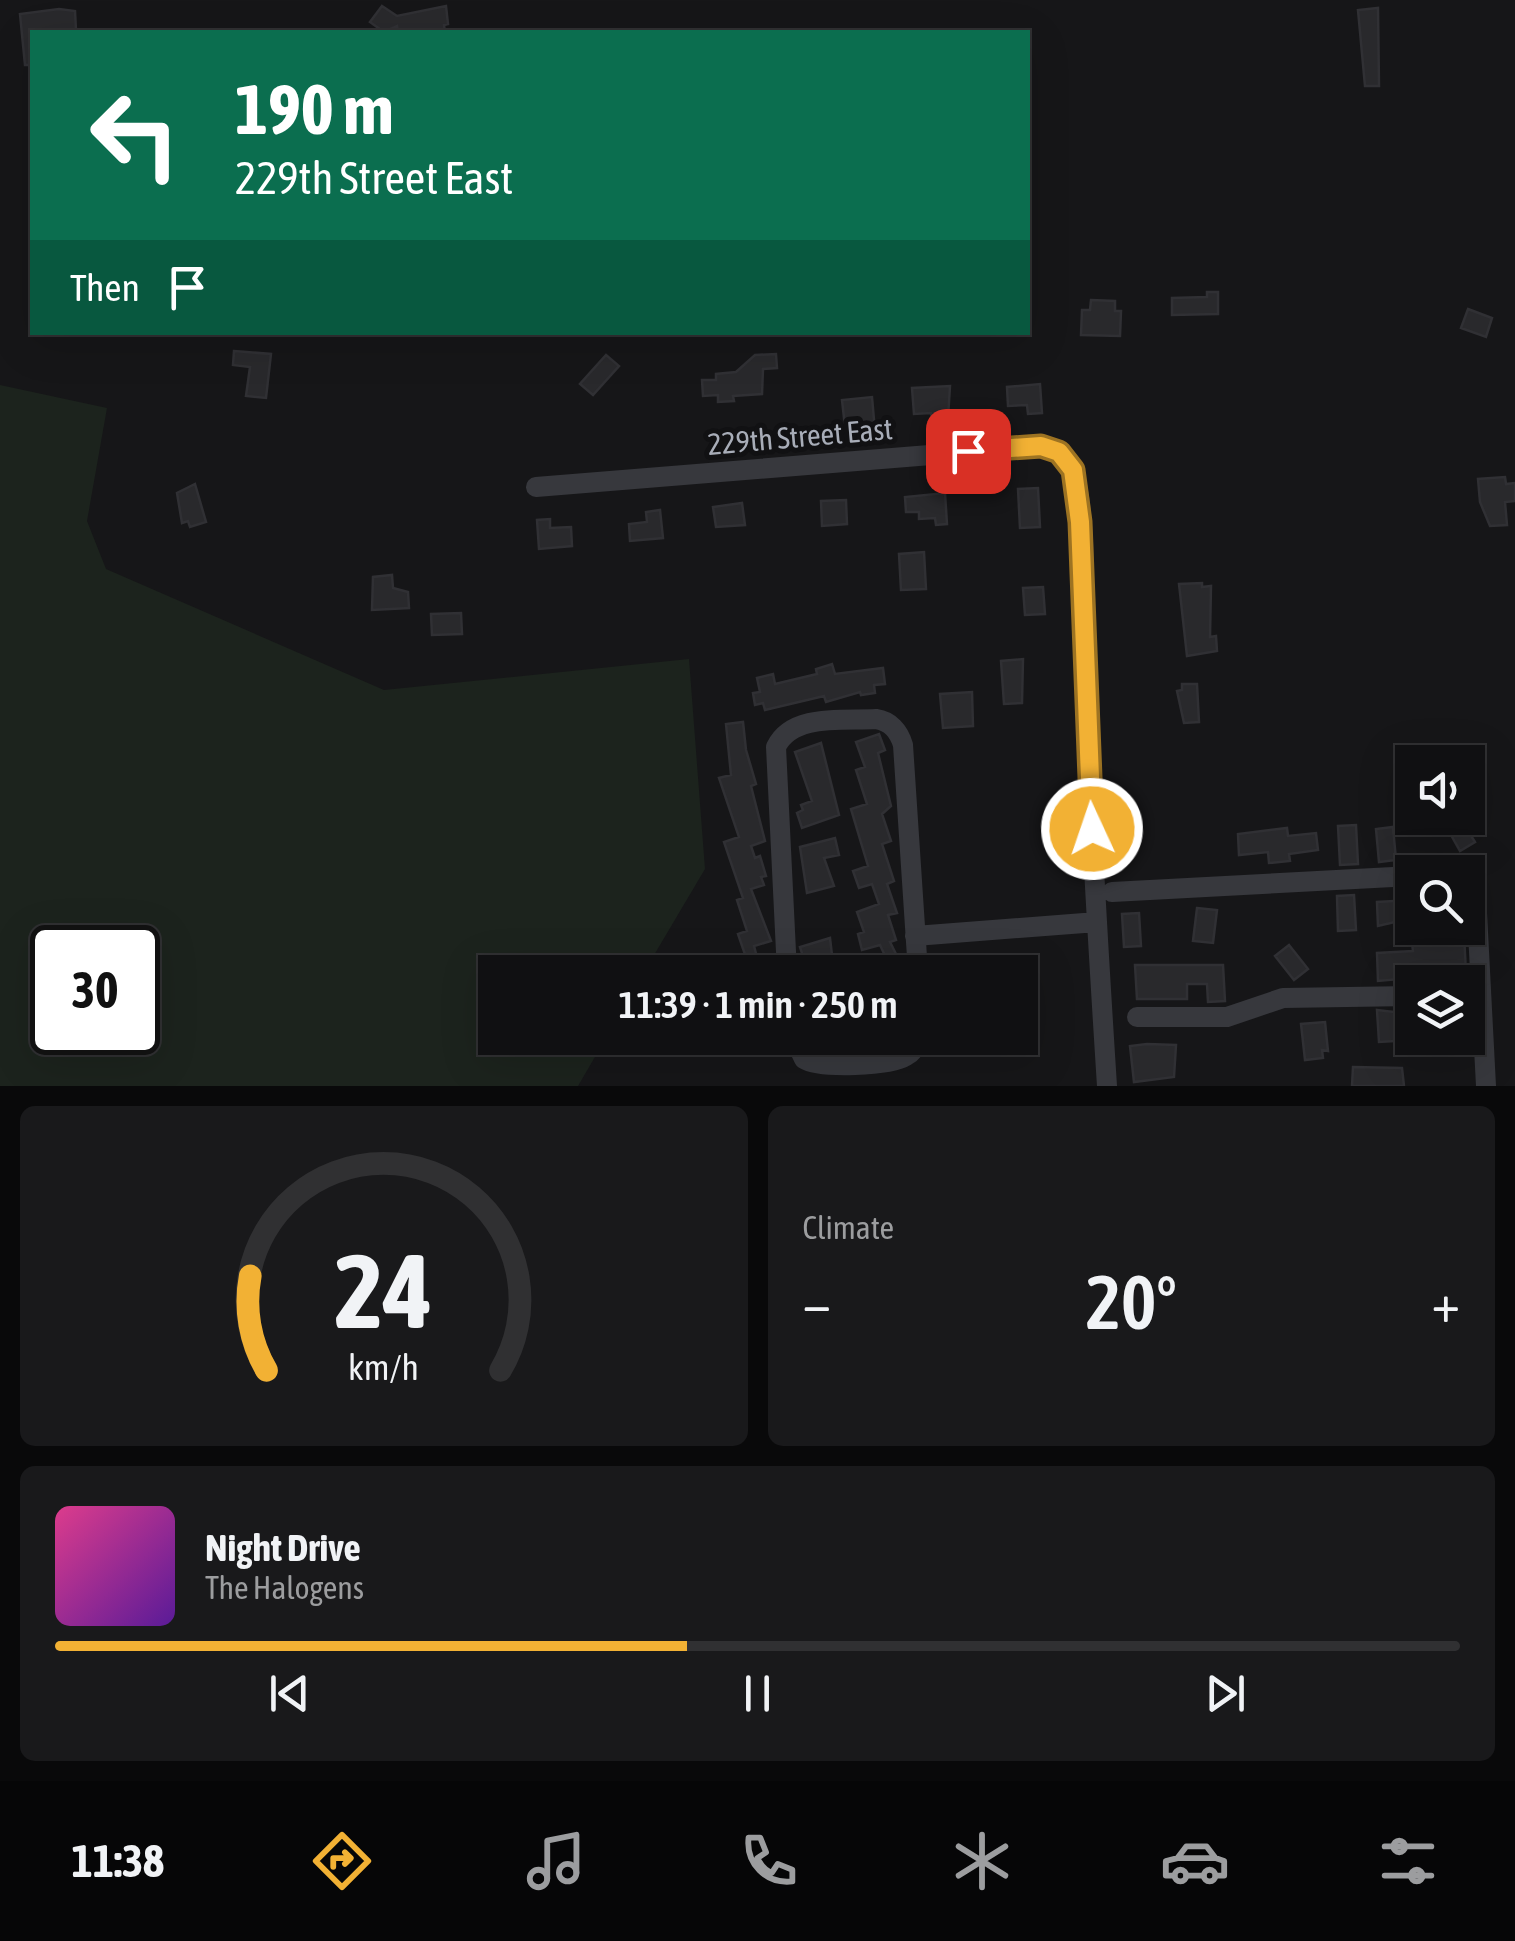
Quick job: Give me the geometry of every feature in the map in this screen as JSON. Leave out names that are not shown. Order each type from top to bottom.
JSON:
[{"type":"street","name":"229th Street East","points":[[536,487],[1041,446],[1066,459],[1077,484],[1080,522],[1097,922]]},
{"type":"street","points":[[786,955],[774,780],[776,747],[784,734],[812,723],[876,719],[894,728],[902,738],[916,955]]},
{"type":"street","points":[[1112,892],[1395,877]]},
{"type":"street","points":[[914,936],[1097,922],[1107,1086]]},
{"type":"street","points":[[1137,1017],[1226,1016],[1283,998],[1395,996]]},
{"type":"street","points":[[801,1055],[813,1064],[879,1063],[896,1055]]},
{"type":"street","points":[[1482,1055],[1486,1086]]},
{"type":"shaded area","points":[[0,385],[107,408],[87,521],[106,569],[384,690],[689,659],[705,869],[654,955],[478,955],[478,1055],[596,1055],[578,1086],[0,1086]]},
{"type":"building","points":[[382,6],[397,16],[446,6],[448,24],[444,25],[445,30],[398,30],[397,26],[381,30],[370,22]]},
{"type":"building","points":[[1378,8],[1379,86],[1365,86],[1358,10]]},
{"type":"building","points":[[75,11],[76,30],[30,30],[30,65],[25,65],[20,14]]},
{"type":"building","points":[[1207,292],[1218,292],[1218,314],[1172,315],[1172,298],[1207,297]]},
{"type":"building","points":[[1091,300],[1115,301],[1115,311],[1121,311],[1120,336],[1081,335],[1082,310],[1090,310]]},
{"type":"building","points":[[1468,309],[1492,318],[1486,337],[1461,328]]},
{"type":"building","points":[[234,351],[271,354],[266,398],[246,396],[250,367],[233,365]]},
{"type":"building","points":[[776,354],[777,368],[763,369],[762,394],[733,396],[734,401],[718,402],[718,395],[703,396],[702,380],[716,380],[716,374],[736,372],[755,355]]},
{"type":"building","points":[[606,355],[619,366],[593,395],[580,384]]},
{"type":"building","points":[[1040,384],[1042,413],[1028,414],[1027,405],[1008,406],[1007,387]]},
{"type":"building","points":[[950,386],[948,418],[914,414],[912,388]]},
{"type":"building","points":[[872,397],[875,431],[862,432],[862,425],[845,427],[842,400]]},
{"type":"building","points":[[1505,477],[1506,484],[1515,483],[1515,501],[1505,502],[1507,525],[1490,526],[1480,502],[1478,479]]},
{"type":"building","points":[[195,484],[206,522],[190,527],[188,521],[182,523],[177,493]]},
{"type":"building","points":[[1038,488],[1040,527],[1020,528],[1018,489]]},
{"type":"building","points":[[945,493],[947,524],[936,525],[935,518],[919,519],[919,512],[906,512],[905,497]]},
{"type":"building","points":[[846,500],[847,524],[822,526],[821,501]]},
{"type":"building","points":[[742,503],[745,525],[716,527],[713,507]]},
{"type":"building","points":[[660,510],[663,538],[630,541],[629,524],[647,522],[646,512]]},
{"type":"building","points":[[550,519],[550,528],[571,527],[572,546],[539,549],[537,520]]},
{"type":"building","points":[[924,552],[926,589],[901,590],[899,554]]},
{"type":"building","points":[[392,575],[393,588],[408,592],[409,608],[372,610],[373,577]]},
{"type":"building","points":[[1202,583],[1202,587],[1211,586],[1210,637],[1216,636],[1217,651],[1187,656],[1179,584]]},
{"type":"building","points":[[1043,587],[1045,614],[1025,615],[1023,588]]},
{"type":"building","points":[[461,613],[462,634],[432,635],[431,614]]},
{"type":"building","points":[[1023,659],[1022,703],[1004,704],[1001,661]]},
{"type":"building","points":[[832,664],[835,674],[883,668],[885,684],[874,685],[875,693],[860,692],[826,702],[824,696],[765,710],[763,703],[755,705],[753,693],[760,692],[757,678],[773,674],[775,684],[817,674],[816,669]]},
{"type":"building","points":[[1182,684],[1197,684],[1199,722],[1184,723],[1177,691],[1182,690]]},
{"type":"building","points":[[972,692],[973,726],[943,728],[940,694]]},
{"type":"building","points":[[743,722],[756,784],[751,786],[765,841],[751,846],[755,858],[760,856],[766,876],[761,877],[764,885],[751,889],[771,941],[754,946],[756,955],[745,955],[738,934],[747,931],[737,900],[743,898],[724,842],[739,837],[719,778],[731,775],[726,724]]},
{"type":"building","points":[[879,734],[885,750],[878,753],[891,806],[882,814],[891,841],[882,844],[894,881],[887,884],[897,913],[888,915],[896,940],[890,942],[896,955],[885,955],[880,945],[862,950],[858,934],[864,932],[857,912],[879,904],[872,884],[859,888],[853,871],[868,866],[851,809],[867,804],[856,770],[865,767],[856,742]]},
{"type":"building","points":[[821,743],[839,815],[802,828],[797,813],[803,810],[801,805],[812,801],[795,752]]},
{"type":"building","points":[[1356,825],[1358,864],[1340,865],[1338,826]]},
{"type":"building","points":[[1393,827],[1395,860],[1379,862],[1376,829]]},
{"type":"building","points":[[1287,828],[1288,836],[1316,833],[1318,850],[1289,854],[1290,861],[1269,863],[1268,852],[1239,855],[1238,834]]},
{"type":"building","points":[[1451,835],[1471,835],[1475,842],[1460,851]]},
{"type":"building","points":[[835,838],[839,855],[824,858],[834,886],[807,893],[800,847]]},
{"type":"building","points":[[1354,895],[1356,930],[1338,931],[1337,896]]},
{"type":"building","points":[[1395,901],[1395,922],[1378,926],[1377,902]]},
{"type":"building","points":[[1197,908],[1217,910],[1213,943],[1193,941]]},
{"type":"building","points":[[1139,913],[1141,946],[1124,947],[1122,914]]},
{"type":"building","points":[[830,938],[832,955],[803,955],[800,947]]},
{"type":"building","points":[[1289,945],[1308,969],[1294,980],[1275,956]]},
{"type":"building","points":[[1412,945],[1465,945],[1466,965],[1395,965],[1395,979],[1378,981],[1377,953],[1413,951]]},
{"type":"building","points":[[1135,965],[1223,965],[1225,1001],[1208,1002],[1207,984],[1187,984],[1187,999],[1137,999]]},
{"type":"building","points":[[1377,1010],[1395,1012],[1395,1041],[1379,1042]]},
{"type":"building","points":[[1325,1022],[1328,1051],[1322,1050],[1323,1058],[1305,1060],[1301,1024]]},
{"type":"building","points":[[1176,1045],[1174,1077],[1134,1082],[1130,1046]]},
{"type":"building","points":[[1353,1067],[1402,1068],[1404,1086],[1352,1086]]},
{"type":"route","points":[[968,451],[1047,447],[1059,452],[1073,470],[1080,522],[1092,829]]}]
